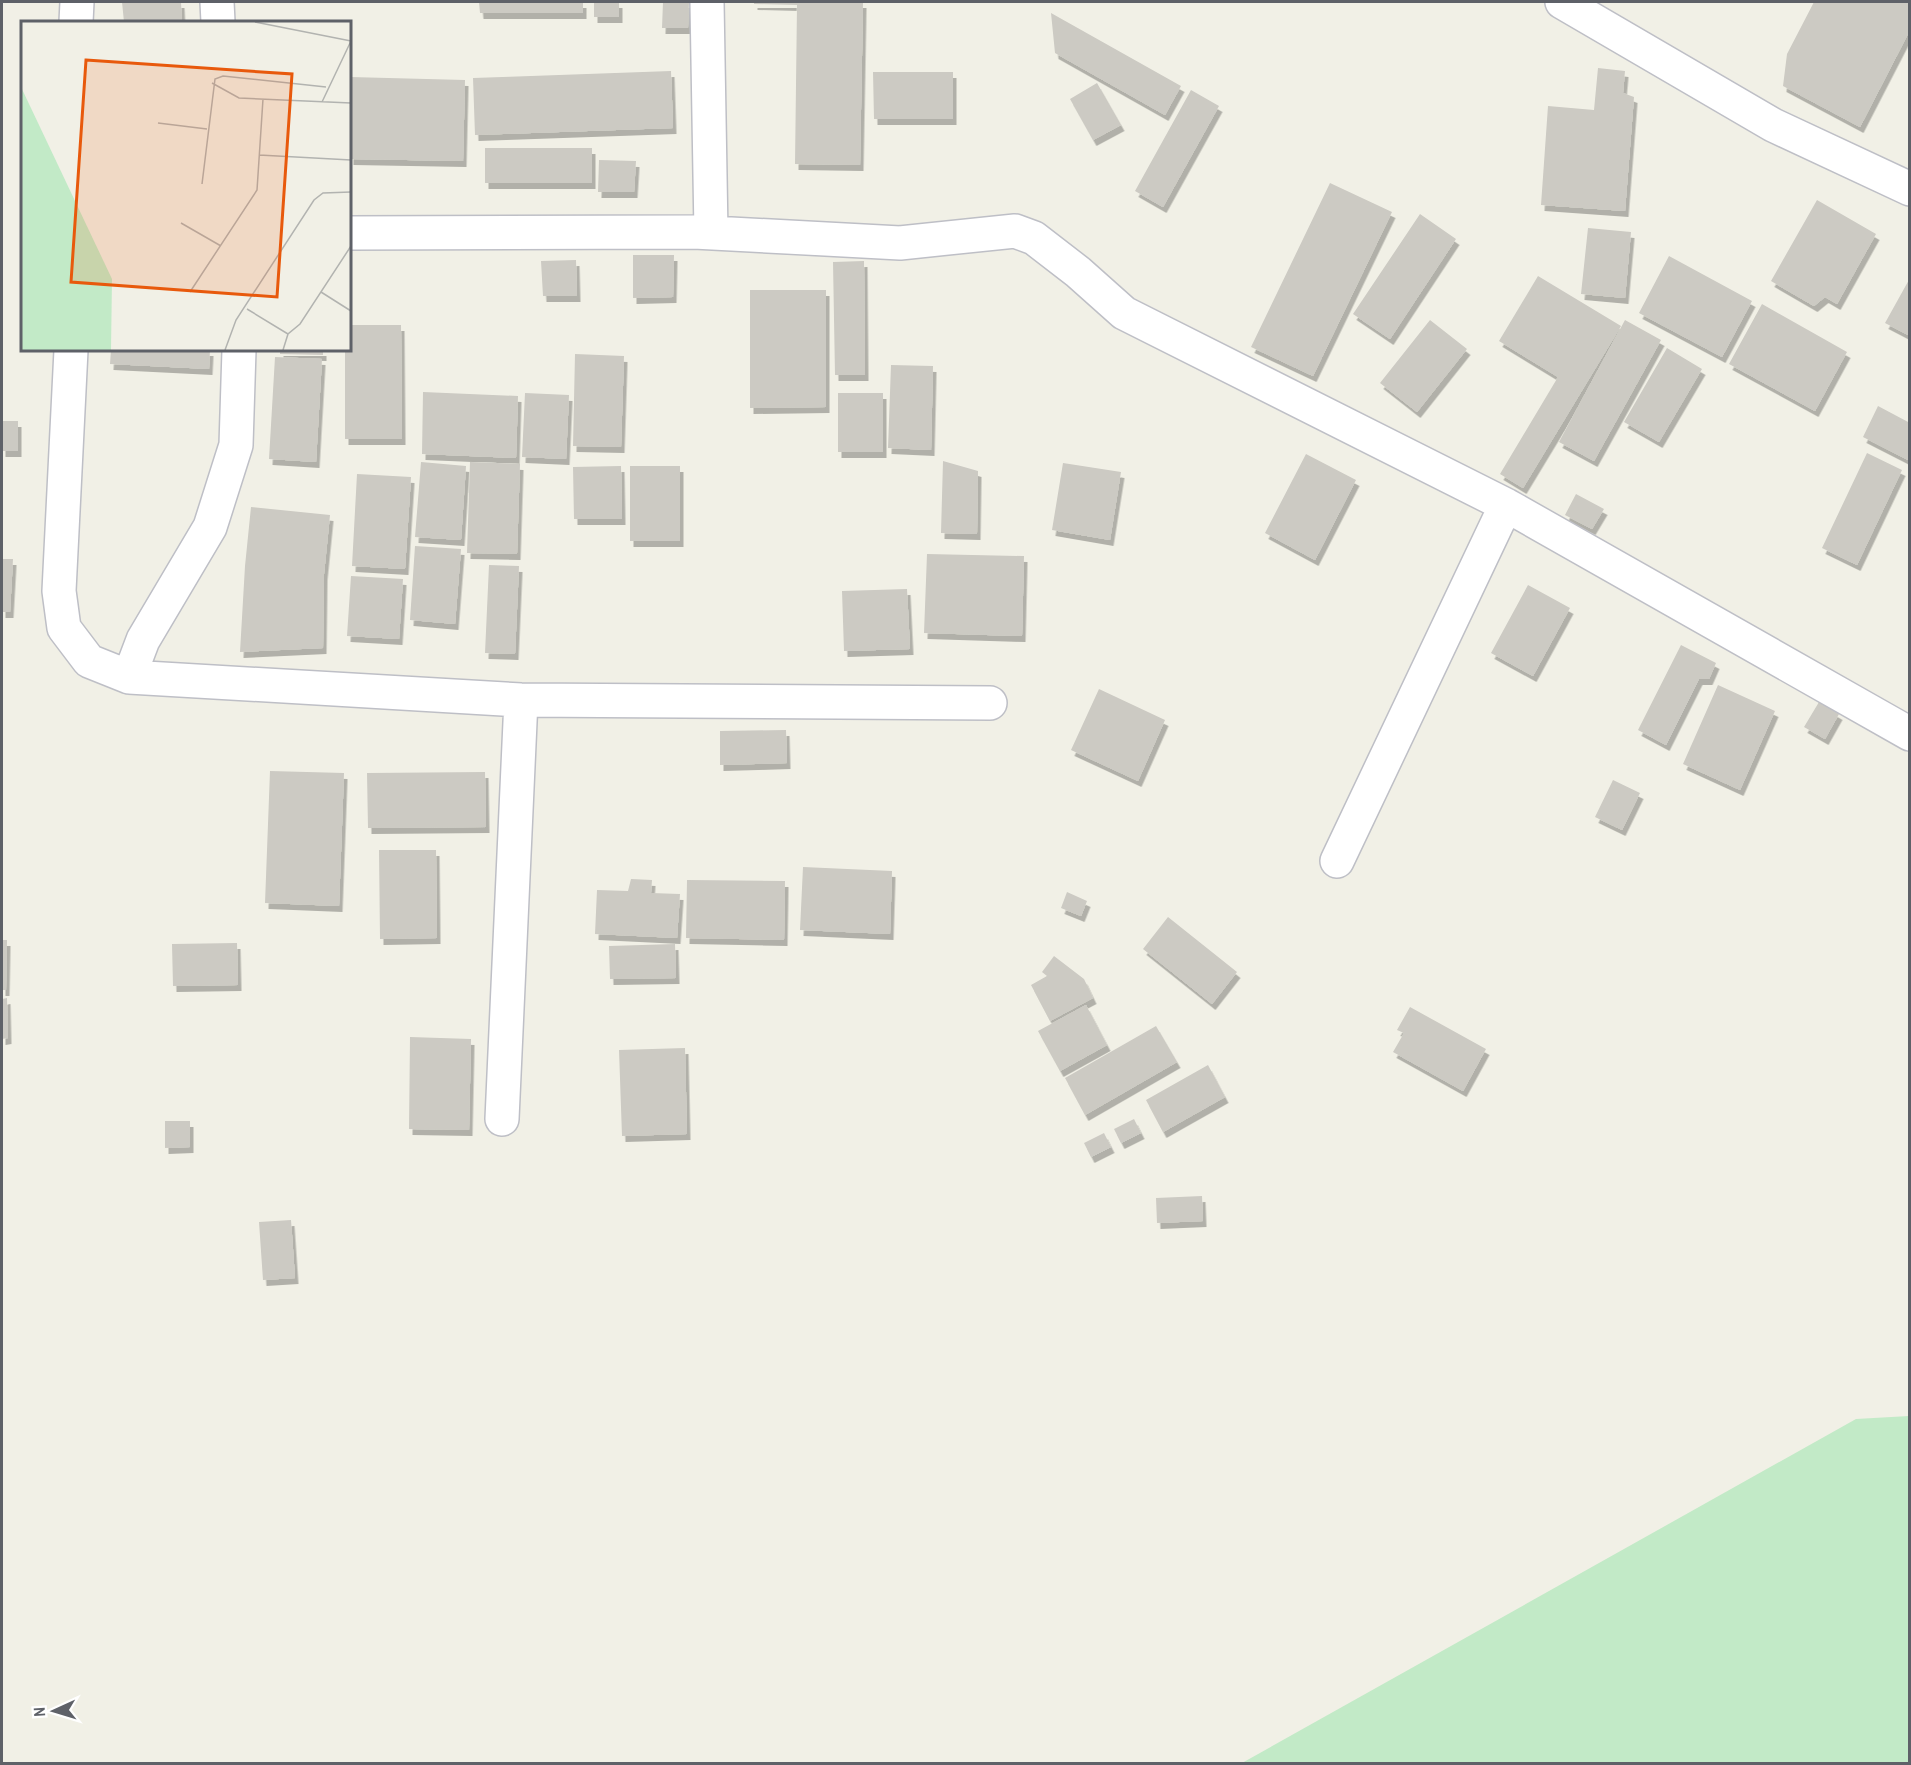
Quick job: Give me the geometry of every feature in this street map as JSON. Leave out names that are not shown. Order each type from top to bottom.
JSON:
[{"type":"street","points":[[76,21],[77,2]]},
{"type":"street","points":[[217,2],[218,21]]},
{"type":"street","points":[[707,2],[711,233]]},
{"type":"street","points":[[1562,2],[1773,125],[1910,189]]},
{"type":"street","points":[[351,233],[711,233],[900,243],[1015,231],[1034,238],[1078,272],[1124,313],[1506,505],[1910,734]]},
{"type":"street","points":[[71,351],[59,591],[64,628],[89,661],[129,677],[521,700],[990,703]]},
{"type":"street","points":[[129,677],[143,640],[210,527],[236,445],[239,351]]},
{"type":"street","points":[[1337,861],[1506,505]]},
{"type":"street","points":[[502,1119],[521,700]]},
{"type":"green space","points":[[1909,1416],[1909,1763],[1242,1763],[1856,1419]]},
{"type":"building","points":[[122,2],[181,2],[182,21],[124,21]]},
{"type":"building","points":[[479,2],[583,2],[583,13],[480,13]]},
{"type":"building","points":[[594,2],[619,2],[619,17],[594,17]]},
{"type":"building","points":[[663,2],[689,2],[688,28],[662,28]]},
{"type":"building","points":[[754,2],[863,2],[860,165],[795,164],[797,5],[754,4]]},
{"type":"building","points":[[1814,2],[1910,2],[1910,30],[1860,127],[1783,86],[1787,54]]},
{"type":"building","points":[[1051,13],[1181,86],[1165,115],[1055,53]]},
{"type":"building","points":[[1598,68],[1625,71],[1623,93],[1634,97],[1625,211],[1541,205],[1548,106],[1594,110]]},
{"type":"building","points":[[671,71],[673,128],[475,135],[473,78]]},
{"type":"building","points":[[873,72],[953,72],[953,119],[874,119]]},
{"type":"building","points":[[351,77],[465,80],[463,161],[351,159]]},
{"type":"building","points":[[1097,83],[1121,125],[1093,140],[1070,99]]},
{"type":"building","points":[[1191,90],[1219,106],[1163,207],[1135,191]]},
{"type":"building","points":[[485,148],[592,148],[592,183],[485,183]]},
{"type":"building","points":[[599,160],[636,161],[634,192],[598,192]]},
{"type":"building","points":[[1330,183],[1392,212],[1313,376],[1251,347]]},
{"type":"building","points":[[1817,200],[1876,234],[1837,304],[1825,297],[1814,306],[1771,281]]},
{"type":"building","points":[[1420,214],[1456,239],[1390,339],[1353,314]]},
{"type":"building","points":[[1588,228],[1631,232],[1625,298],[1581,294]]},
{"type":"building","points":[[633,255],[674,255],[673,297],[633,298]]},
{"type":"building","points":[[1669,256],[1752,301],[1722,357],[1639,313]]},
{"type":"building","points":[[576,260],[577,296],[543,296],[541,261]]},
{"type":"building","points":[[864,261],[865,375],[835,375],[833,262]]},
{"type":"building","points":[[1538,276],[1621,326],[1523,488],[1500,474],[1558,377],[1499,341]]},
{"type":"building","points":[[1910,278],[1910,336],[1885,323]]},
{"type":"building","points":[[750,290],[826,290],[826,407],[750,408]]},
{"type":"building","points":[[1762,304],[1847,352],[1815,411],[1729,364]]},
{"type":"building","points":[[1430,320],[1467,349],[1417,412],[1380,383]]},
{"type":"building","points":[[1625,320],[1661,340],[1594,461],[1559,442]]},
{"type":"building","points":[[351,325],[401,325],[402,439],[345,439],[345,351],[351,351]]},
{"type":"building","points":[[1667,348],[1702,369],[1659,442],[1624,422]]},
{"type":"building","points":[[111,351],[210,351],[209,369],[110,364]]},
{"type":"building","points":[[280,351],[323,351],[323,355],[280,354]]},
{"type":"building","points":[[575,354],[624,356],[621,447],[573,446]]},
{"type":"building","points":[[275,357],[322,359],[316,462],[269,459]]},
{"type":"building","points":[[891,365],[933,366],[931,450],[888,448]]},
{"type":"building","points":[[423,392],[518,396],[516,458],[422,454]]},
{"type":"building","points":[[525,393],[569,395],[566,459],[522,457]]},
{"type":"building","points":[[838,393],[883,393],[883,452],[838,452]]},
{"type":"building","points":[[1878,406],[1910,423],[1910,461],[1863,437]]},
{"type":"building","points":[[2,421],[18,421],[18,451],[2,451]]},
{"type":"building","points":[[1867,453],[1902,470],[1857,565],[1822,548]]},
{"type":"building","points":[[1306,454],[1356,480],[1315,560],[1265,533]]},
{"type":"building","points":[[943,461],[978,471],[977,534],[941,533]]},
{"type":"building","points":[[421,462],[466,466],[461,540],[415,537]]},
{"type":"building","points":[[470,462],[520,464],[517,554],[467,553]]},
{"type":"building","points":[[1063,463],[1121,472],[1110,540],[1052,530]]},
{"type":"building","points":[[621,466],[622,519],[574,519],[573,467]]},
{"type":"building","points":[[630,466],[680,466],[680,541],[630,541]]},
{"type":"building","points":[[357,474],[411,477],[405,569],[352,566]]},
{"type":"building","points":[[1576,494],[1604,509],[1592,529],[1565,515]]},
{"type":"building","points":[[251,507],[330,515],[324,574],[323,648],[240,652]]},
{"type":"building","points":[[415,546],[461,549],[455,624],[410,620]]},
{"type":"building","points":[[927,554],[1024,556],[1022,636],[924,633]]},
{"type":"building","points":[[2,559],[13,559],[10,612],[2,612]]},
{"type":"building","points":[[489,565],[519,566],[515,654],[485,653]]},
{"type":"building","points":[[351,576],[403,579],[399,639],[347,636]]},
{"type":"building","points":[[1528,585],[1570,608],[1533,676],[1491,653]]},
{"type":"building","points":[[907,589],[910,649],[844,651],[842,591]]},
{"type":"building","points":[[1681,645],[1716,663],[1709,679],[1699,679],[1666,745],[1638,730]]},
{"type":"building","points":[[1718,685],[1775,711],[1740,790],[1683,764]]},
{"type":"building","points":[[1099,689],[1165,720],[1138,781],[1071,750]]},
{"type":"building","points":[[1819,702],[1839,714],[1825,739],[1804,727]]},
{"type":"building","points":[[786,730],[787,763],[720,765],[720,731]]},
{"type":"building","points":[[270,771],[344,773],[339,906],[265,903]]},
{"type":"building","points":[[485,772],[486,827],[368,828],[367,773]]},
{"type":"building","points":[[1613,780],[1640,793],[1622,830],[1595,817]]},
{"type":"building","points":[[379,850],[436,850],[437,938],[380,939]]},
{"type":"building","points":[[803,867],[892,871],[890,934],[800,930]]},
{"type":"building","points":[[631,879],[652,880],[651,893],[680,894],[677,938],[595,934],[597,890],[628,891]]},
{"type":"building","points":[[687,880],[785,881],[784,940],[686,938]]},
{"type":"building","points":[[1067,892],[1087,901],[1081,916],[1061,908]]},
{"type":"building","points":[[1168,917],[1237,972],[1212,1004],[1143,949]]},
{"type":"building","points":[[2,940],[7,940],[6,990],[2,990]]},
{"type":"building","points":[[237,943],[238,985],[173,986],[172,944]]},
{"type":"building","points":[[675,944],[676,978],[610,979],[609,946]]},
{"type":"building","points":[[1054,956],[1084,979],[1093,998],[1050,1021],[1031,985],[1047,976],[1042,972]]},
{"type":"building","points":[[7,998],[8,1038],[2,1039],[2,999]]},
{"type":"building","points":[[1086,1005],[1107,1045],[1060,1071],[1038,1031]]},
{"type":"building","points":[[1410,1007],[1486,1049],[1463,1091],[1393,1052],[1404,1033],[1397,1030]]},
{"type":"building","points":[[1156,1026],[1177,1062],[1085,1115],[1065,1078]]},
{"type":"building","points":[[410,1037],[471,1039],[469,1130],[409,1129]]},
{"type":"building","points":[[685,1048],[687,1134],[622,1136],[619,1050]]},
{"type":"building","points":[[1208,1065],[1225,1097],[1163,1132],[1146,1100]]},
{"type":"building","points":[[1134,1119],[1141,1133],[1121,1143],[1114,1129]]},
{"type":"building","points":[[165,1121],[190,1121],[190,1147],[165,1148]]},
{"type":"building","points":[[1104,1133],[1111,1147],[1091,1157],[1084,1143]]},
{"type":"building","points":[[1202,1196],[1203,1221],[1157,1223],[1156,1198]]},
{"type":"building","points":[[291,1220],[295,1278],[263,1280],[259,1222]]}]
